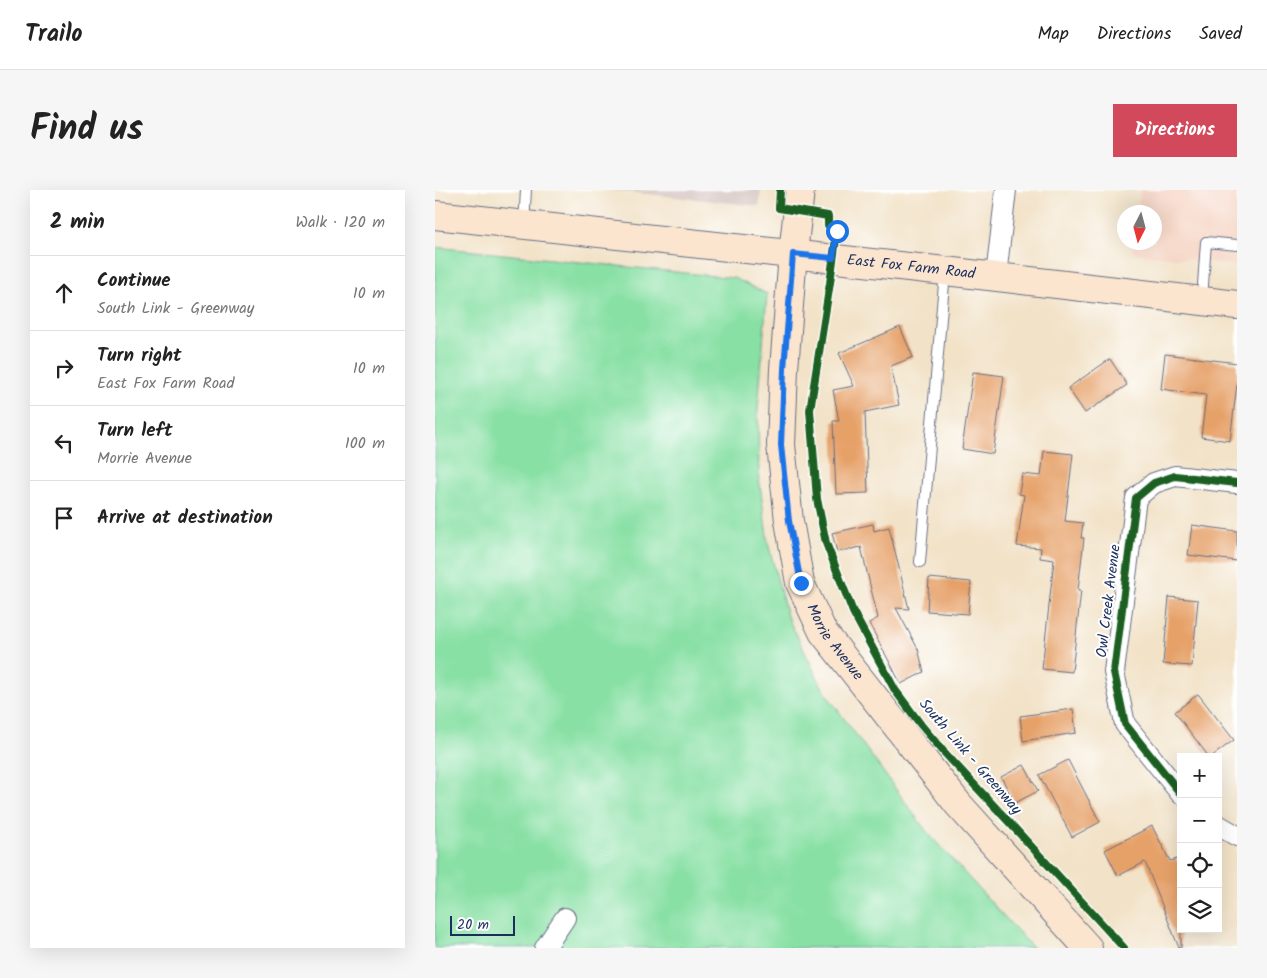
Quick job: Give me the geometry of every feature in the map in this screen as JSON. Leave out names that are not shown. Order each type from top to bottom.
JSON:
[{"type":"main road","name":"Morrie Avenue","points":[[800,190],[784,369],[781,445],[789,521],[801,583],[823,632],[951,796],[1088,948]]},
{"type":"main road","name":"East Fox Farm Road","points":[[435,215],[996,276],[1237,305]]},
{"type":"street","points":[[996,276],[1006,190]]},
{"type":"street","name":"Owl Creek Avenue","points":[[1177,789],[1125,724],[1114,672],[1136,498],[1153,483],[1175,476],[1237,483]]},
{"type":"street","points":[[1222,827],[1237,836]]},
{"type":"street","points":[[545,948],[565,918]]},
{"type":"lane","points":[[524,225],[526,190]]},
{"type":"lane","points":[[1202,301],[1206,242],[1237,245]]},
{"type":"lane","points":[[920,562],[945,271]]},
{"type":"shaded area","points":[[609,190],[761,190],[759,206]]},
{"type":"shaded area","points":[[1140,190],[1237,190],[1237,265],[1133,253],[1133,250],[1162,250],[1162,205],[1139,205]]},
{"type":"green space","points":[[435,247],[734,278],[767,294],[758,409],[759,477],[768,543],[787,616],[824,691],[927,832],[1033,948],[435,948]]},
{"type":"building","points":[[900,327],[913,357],[891,366],[899,405],[865,412],[868,493],[836,494],[833,421],[839,421],[833,390],[854,386],[839,353]]},
{"type":"building","points":[[1165,354],[1237,363],[1237,384],[1230,441],[1201,437],[1206,395],[1161,389]]},
{"type":"building","points":[[1110,359],[1127,385],[1085,413],[1068,388]]},
{"type":"building","points":[[973,372],[1004,376],[993,454],[962,449]]},
{"type":"building","points":[[1044,451],[1073,454],[1065,521],[1083,523],[1081,538],[1084,538],[1078,590],[1081,590],[1072,672],[1042,669],[1054,560],[1040,558],[1041,548],[1017,546],[1024,495],[1019,494],[1022,474],[1041,476]]},
{"type":"building","points":[[873,524],[874,531],[889,527],[909,609],[896,608],[918,649],[924,672],[901,684],[869,623],[878,618],[861,547],[837,552],[832,533]]},
{"type":"building","points":[[1192,525],[1237,531],[1237,561],[1188,555]]},
{"type":"building","points":[[929,578],[971,582],[968,614],[927,611]]},
{"type":"building","points":[[1169,597],[1198,600],[1192,666],[1163,664]]},
{"type":"building","points":[[1198,694],[1234,740],[1216,753],[1206,753],[1175,712]]},
{"type":"building","points":[[1073,709],[1076,733],[1023,741],[1020,716]]},
{"type":"building","points":[[1068,760],[1100,822],[1072,837],[1039,775]]},
{"type":"building","points":[[1024,765],[1038,791],[1015,803],[1001,777]]},
{"type":"building","points":[[1152,826],[1170,861],[1177,859],[1177,933],[1181,933],[1181,948],[1179,948],[1145,862],[1118,876],[1105,850]]},
{"type":"cycle path","name":"South Link - Greenway","points":[[780,190],[779,208],[828,216],[828,225],[837,231],[810,410],[817,499],[826,543],[853,612],[895,690],[921,725],[1124,948]]},
{"type":"cycle path","points":[[1177,789],[1125,724],[1114,672],[1136,498],[1154,483],[1175,476],[1237,483]]},
{"type":"route","points":[[801,583],[789,521],[781,445],[784,369],[793,254],[833,258],[837,231]]}]
